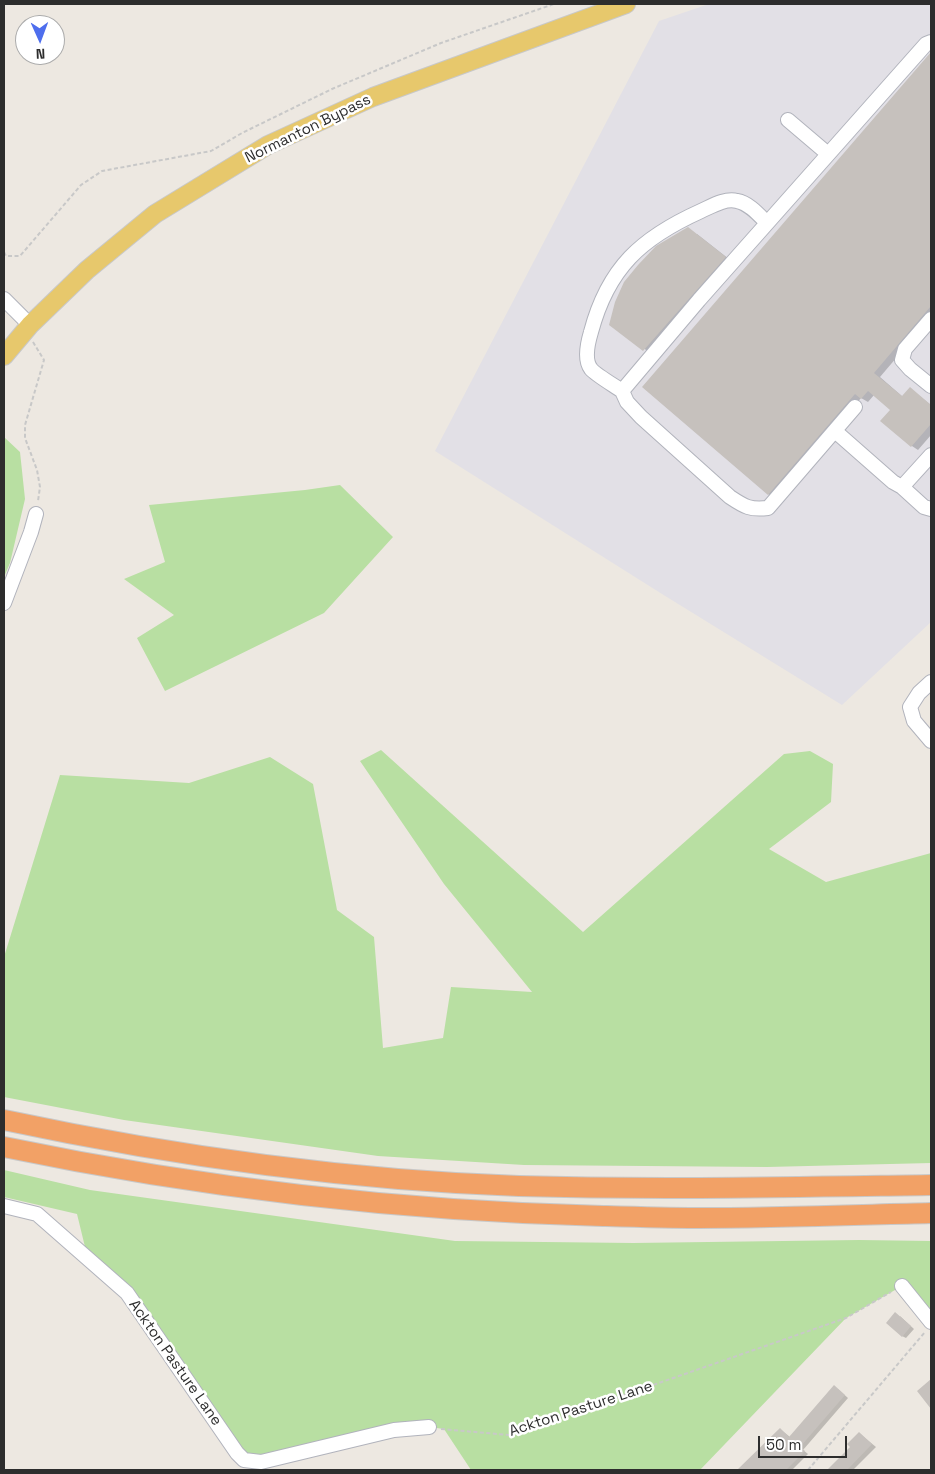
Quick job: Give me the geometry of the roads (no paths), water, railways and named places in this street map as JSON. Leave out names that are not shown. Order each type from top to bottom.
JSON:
[{"type":"highway","points":[[4,1120],[83,1136],[213,1158],[331,1172],[438,1181],[517,1186],[657,1189],[931,1185]]},
{"type":"highway","points":[[4,1147],[147,1174],[269,1192],[448,1209],[696,1218],[931,1213]]},
{"type":"main road","name":"Normanton Bypass","points":[[4,356],[27,327],[87,270],[155,214],[268,145],[373,97],[626,4]]},
{"type":"street","points":[[622,391],[699,300],[828,154],[926,44],[931,42]]},
{"type":"street","points":[[788,120],[828,154]]},
{"type":"street","points":[[767,223],[747,205],[737,201],[724,201],[691,216],[654,237],[630,256],[602,297],[588,341],[587,357],[590,369],[622,391],[627,402],[636,412],[730,497],[746,507],[754,509],[768,508],[855,407]]},
{"type":"street","points":[[4,299],[27,327]]},
{"type":"street","points":[[931,319],[906,349],[902,360],[931,386]]},
{"type":"street","points":[[835,431],[893,482],[902,487],[924,506],[931,509]]},
{"type":"street","points":[[902,487],[931,455]]},
{"type":"street","points":[[4,603],[36,514]]},
{"type":"street","points":[[931,682],[918,693],[910,707],[914,721],[931,741]]},
{"type":"street","name":"Ackton Pasture Lane","points":[[4,1206],[37,1214],[127,1293],[244,1460],[261,1462],[394,1430],[429,1427]]},
{"type":"street","points":[[902,1286],[928,1326]]}]
